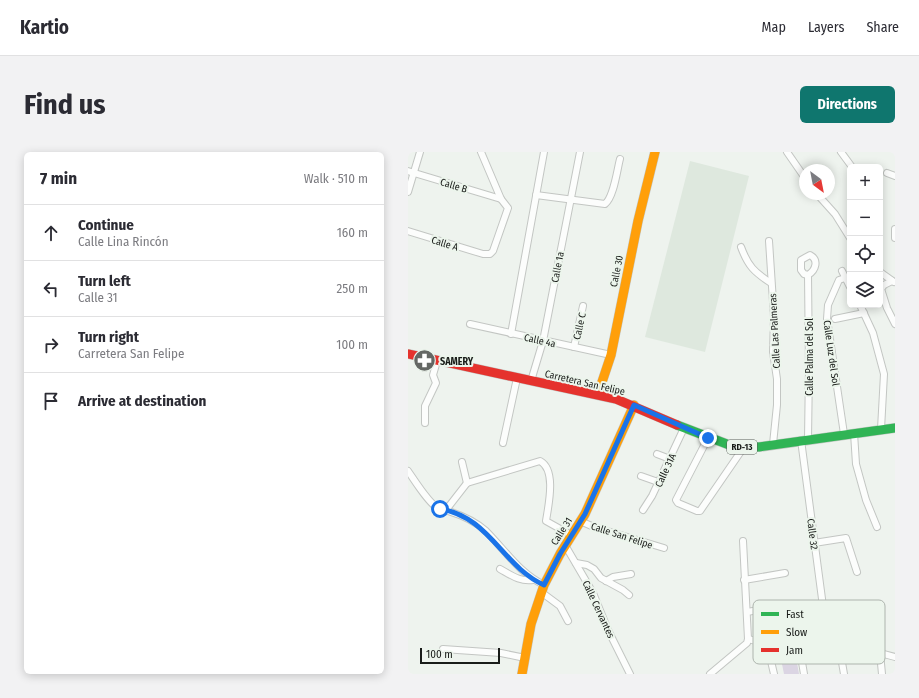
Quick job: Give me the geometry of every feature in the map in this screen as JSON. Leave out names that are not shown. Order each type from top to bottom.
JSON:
[{"type":"street","points":[[408,192],[411,172],[420,152]]},
{"type":"street","points":[[481,152],[501,199]]},
{"type":"street","points":[[511,334],[544,152]]},
{"type":"street","name":"Calle 1a","points":[[531,381],[543,341],[580,152]]},
{"type":"street","name":"Calle 30","points":[[598,394],[611,355],[638,221],[655,152]]},
{"type":"street","points":[[787,152],[799,169]]},
{"type":"street","points":[[841,152],[850,164]]},
{"type":"street","points":[[536,195],[600,204],[608,201],[620,159]]},
{"type":"street","name":"Calle B","points":[[411,172],[501,199]]},
{"type":"street","points":[[887,172],[895,176]]},
{"type":"street","name":"Calle A","points":[[408,231],[483,254],[490,254],[505,219],[508,208],[501,199]]},
{"type":"street","points":[[822,200],[835,214],[847,233]]},
{"type":"street","points":[[895,229],[895,238]]},
{"type":"street","name":"Calle Las Palmeras","points":[[769,242],[774,317],[773,352],[777,379],[777,405],[773,444]]},
{"type":"street","points":[[741,247],[749,266],[758,275],[771,283]]},
{"type":"street","points":[[883,274],[894,282]]},
{"type":"street","name":"Calle Palma del Sol","points":[[804,439],[809,368],[808,275]]},
{"type":"street","name":"Calle Luz del Sol","points":[[844,434],[827,319],[828,305],[838,280],[844,275],[847,281]]},
{"type":"street","points":[[894,282],[884,285],[881,289],[887,308],[895,324]]},
{"type":"street","name":"Calle C","points":[[574,347],[583,306]]},
{"type":"street","points":[[862,308],[873,333],[884,374],[881,429]]},
{"type":"street","points":[[835,319],[864,313]]},
{"type":"street","name":"Calle 4a","points":[[470,324],[611,355]]},
{"type":"street","name":"Carretera San Felipe","points":[[408,354],[598,394],[634,405],[684,428],[732,446],[744,447],[773,444],[895,428]]},
{"type":"street","points":[[425,423],[425,406],[436,383],[433,374],[437,361]]},
{"type":"street","points":[[503,443],[517,378]]},
{"type":"street","name":"Calle 31","points":[[522,674],[531,624],[543,588],[565,545],[580,521],[634,405]]},
{"type":"street","name":"Calle 31A","points":[[643,510],[652,496],[684,428]]},
{"type":"street","points":[[854,433],[856,464],[866,500],[877,527]]},
{"type":"street","points":[[708,438],[676,500],[678,503],[696,511],[700,511],[744,447]]},
{"type":"street","name":"Calle 32","points":[[804,439],[814,543],[822,600]]},
{"type":"street","points":[[657,454],[670,459]]},
{"type":"street","points":[[462,462],[467,483]]},
{"type":"street","points":[[446,510],[467,483],[542,462],[548,474],[550,489],[546,521],[571,536]]},
{"type":"street","points":[[408,471],[433,504],[440,509],[469,520],[486,531],[504,552],[560,606],[568,620]]},
{"type":"street","points":[[641,476],[658,482]]},
{"type":"street","name":"Calle San Felipe","points":[[580,521],[594,527],[664,548]]},
{"type":"street","points":[[814,543],[846,538],[856,572]]},
{"type":"street","points":[[710,674],[747,642],[748,639],[743,541]]},
{"type":"street","name":"Calle Cervantes","points":[[565,545],[594,593],[608,630],[630,674]]},
{"type":"street","points":[[576,563],[587,565],[594,569],[601,578],[629,595]]},
{"type":"street","points":[[500,569],[526,581],[533,580]]},
{"type":"street","points":[[744,580],[786,573]]},
{"type":"street","points":[[606,581],[613,577],[631,574]]},
{"type":"street","points":[[747,612],[753,611]]},
{"type":"street","points":[[748,639],[753,640]]},
{"type":"street","points":[[443,649],[501,653],[525,658]]},
{"type":"street","points":[[885,655],[895,658]]},
{"type":"street","points":[[772,664],[774,674]]},
{"type":"street","points":[[802,664],[804,674]]},
{"type":"street","points":[[842,664],[844,674]]},
{"type":"street","points":[[881,664],[882,674]]},
{"type":"shaded area","points":[[690,161],[749,176],[705,352],[645,337]]},
{"type":"shaded area","points":[[782,664],[797,664],[799,674],[784,674]]},
{"type":"traffic: fast","points":[[677,425],[732,446],[759,447],[895,428]]},
{"type":"traffic: slow","points":[[598,394],[611,355],[638,221],[655,152]]},
{"type":"traffic: slow","points":[[522,674],[531,624],[544,585],[560,554],[585,514],[634,405]]},
{"type":"traffic: jam","points":[[408,354],[616,399],[677,425]]},
{"type":"place","name":"SAMERY","points":[[424,361]]},
{"type":"route","points":[[440,509],[449,511],[469,520],[486,531],[523,571],[533,580],[544,585],[560,554],[585,514],[634,405],[708,438]]}]
